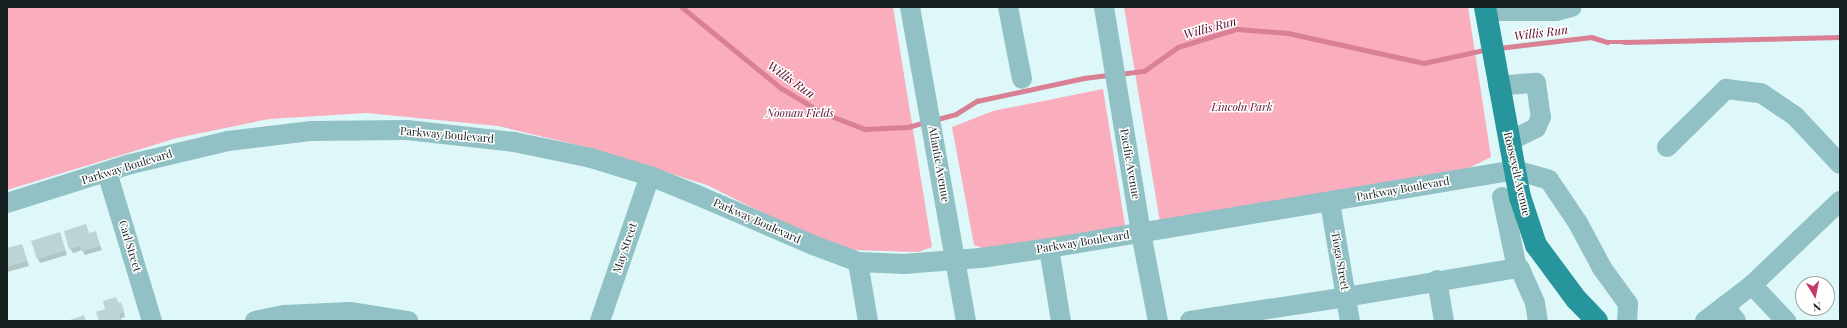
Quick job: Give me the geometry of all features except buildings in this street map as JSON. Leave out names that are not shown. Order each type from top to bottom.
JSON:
[{"type":"main road","name":"Roosevelt Avenue","points":[[1486,14],[1498,86],[1520,197],[1536,245],[1576,299],[1597,321]]},
{"type":"street","name":"Atlantic Avenue","points":[[910,7],[966,321]]},
{"type":"street","points":[[1008,7],[1022,79]]},
{"type":"street","name":"Pacific Avenue","points":[[1104,7],[1141,233],[1158,321]]},
{"type":"street","points":[[1486,14],[1537,9],[1556,11],[1572,7]]},
{"type":"street","points":[[1498,86],[1536,83],[1541,117],[1536,128],[1509,141]]},
{"type":"street","points":[[1667,147],[1726,89],[1760,93],[1795,116],[1840,164]]},
{"type":"street","name":"Parkway Boulevard","points":[[7,203],[131,164],[191,148],[271,135],[311,131],[407,130],[465,135],[552,149],[650,176],[697,194],[812,245],[858,262],[904,264],[956,260],[1049,248],[1515,170]]},
{"type":"street","points":[[1515,170],[1549,180],[1578,223],[1602,268],[1628,304],[1627,321]]},
{"type":"street","name":"Carl Street","points":[[107,172],[152,321]]},
{"type":"street","name":"May Street","points":[[600,321],[650,176]]},
{"type":"street","points":[[1502,197],[1517,268],[1520,269],[1535,303],[1538,321]]},
{"type":"street","points":[[1705,321],[1730,314],[1752,285],[1840,201]]},
{"type":"street","name":"Tioga Street","points":[[1330,202],[1350,321]]},
{"type":"street","points":[[1049,248],[1061,321]]},
{"type":"street","points":[[858,262],[868,321]]},
{"type":"street","points":[[1190,321],[1254,316],[1437,280],[1517,268]]},
{"type":"street","points":[[1437,280],[1444,321]]},
{"type":"street","points":[[1752,285],[1786,321]]},
{"type":"street","points":[[255,321],[284,315],[350,312],[408,321]]},
{"type":"green space","name":"Noonan Fields","points":[[7,7],[893,7],[932,247],[918,252],[852,250],[791,227],[707,185],[586,147],[498,126],[367,113],[269,119],[177,138],[7,190]]},
{"type":"green space","name":"Lincoln Park","points":[[1124,7],[1468,7],[1491,157],[1469,168],[1160,222]]},
{"type":"green space","points":[[1103,89],[1125,225],[1115,229],[987,250],[974,245],[952,127],[993,111]]},
{"type":"waterway","name":"Willis Run","points":[[682,7],[781,88],[821,112],[865,129],[908,127],[925,122]]},
{"type":"waterway","name":"Willis Run","points":[[1119,74],[1144,71],[1178,47],[1237,29],[1288,33],[1424,63],[1488,49]]},
{"type":"waterway","name":"Willis Run","points":[[1499,48],[1591,37],[1607,42],[1840,37]]},
{"type":"waterway","name":"Willis Run","points":[[934,120],[956,114],[977,101],[1084,78],[1110,75]]}]
